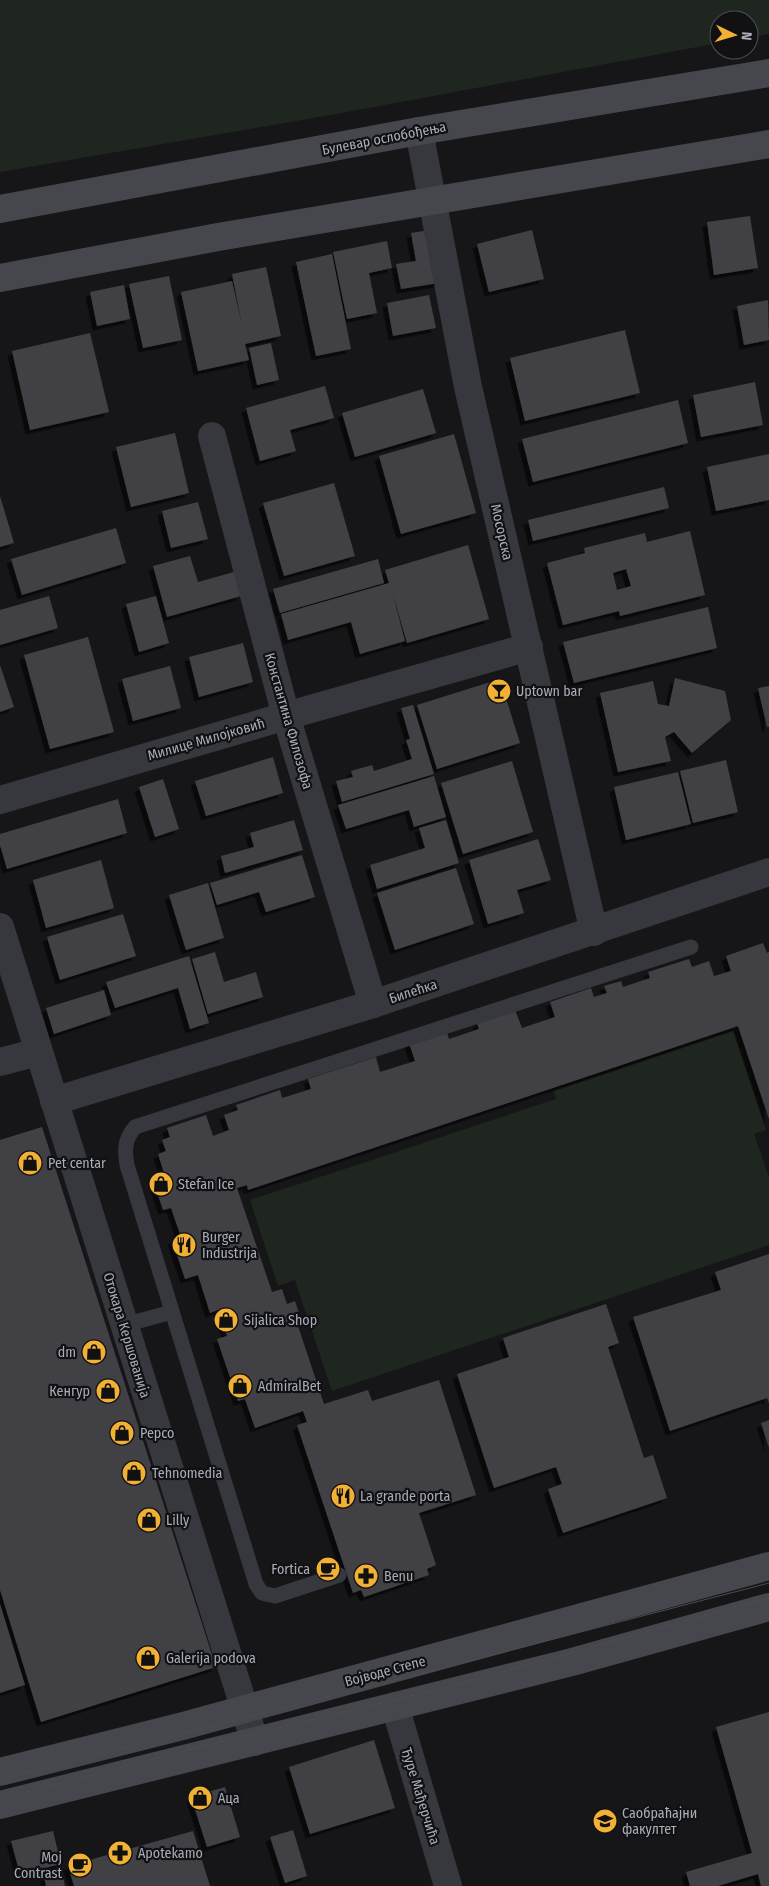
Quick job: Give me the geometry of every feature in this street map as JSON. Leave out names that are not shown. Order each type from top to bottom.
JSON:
[{"type":"main road","name":"Булевар ослобођења","points":[[0,209],[419,131],[769,72]]},
{"type":"main road","points":[[0,278],[432,200],[769,144]]},
{"type":"main road","name":"Војводе Степе","points":[[0,1772],[245,1709],[769,1566]]},
{"type":"main road","points":[[0,1805],[582,1659],[769,1607]]},
{"type":"street","name":"Мосорска","points":[[419,131],[468,387],[594,932]]},
{"type":"street","name":"Константина Филозофа","points":[[212,436],[286,716],[373,1004]]},
{"type":"street","name":"Милице Милојковић","points":[[0,800],[529,647]]},
{"type":"street","name":"Билећка","points":[[54,1101],[373,1004],[594,932],[769,872]]},
{"type":"street","name":"Отокара Кершованија","points":[[0,927],[255,1742]]},
{"type":"street","points":[[0,1062],[38,1052]]},
{"type":"street","name":"Ђуре Мађерчића","points":[[395,1706],[448,1886]]},
{"type":"lane","points":[[339,1575],[274,1596],[262,1593],[256,1584],[127,1165],[124,1147],[130,1133],[135,1127],[691,947]]},
{"type":"lane","points":[[124,1326],[172,1312]]},
{"type":"shaded area","points":[[0,0],[769,0],[769,34],[759,36],[759,10],[709,10],[709,45],[331,115],[0,172]]},
{"type":"shaded area","points":[[733,1031],[766,1130],[754,1134],[769,1177],[769,1245],[332,1391],[295,1280],[278,1286],[250,1200],[556,1099],[554,1091]]},
{"type":"building","points":[[750,216],[758,268],[714,275],[707,222]]},
{"type":"building","points":[[430,230],[439,283],[401,289],[396,264],[416,261],[411,233]]},
{"type":"building","points":[[532,230],[544,279],[489,292],[477,244]]},
{"type":"building","points":[[387,241],[392,268],[369,273],[377,313],[347,319],[333,252]]},
{"type":"building","points":[[332,254],[351,349],[316,356],[296,262]]},
{"type":"building","points":[[266,267],[281,336],[245,344],[249,360],[198,371],[181,292],[232,281],[242,325],[232,274]]},
{"type":"building","points":[[169,276],[182,340],[143,348],[129,284]]},
{"type":"building","points":[[124,285],[130,319],[97,326],[90,292]]},
{"type":"building","points":[[429,295],[436,328],[393,336],[387,303]]},
{"type":"building","points":[[768,300],[769,340],[744,345],[737,306]]},
{"type":"building","points":[[625,330],[640,393],[525,421],[510,358]]},
{"type":"building","points":[[90,333],[109,412],[30,430],[12,351]]},
{"type":"building","points":[[271,343],[279,380],[257,385],[249,348]]},
{"type":"building","points":[[755,382],[763,425],[701,437],[693,395]]},
{"type":"building","points":[[325,386],[334,418],[290,430],[296,451],[260,461],[246,408]]},
{"type":"building","points":[[423,389],[436,433],[355,457],[342,413]]},
{"type":"building","points":[[678,400],[688,443],[533,482],[522,439]]},
{"type":"building","points":[[175,433],[189,493],[131,507],[116,447]]},
{"type":"building","points":[[454,434],[476,513],[401,534],[379,456]]},
{"type":"building","points":[[769,454],[769,500],[716,511],[707,467]]},
{"type":"building","points":[[334,483],[355,556],[284,576],[263,503]]},
{"type":"building","points":[[664,487],[669,508],[533,541],[528,520]]},
{"type":"building","points":[[0,496],[14,543],[0,547]]},
{"type":"building","points":[[198,502],[208,539],[171,548],[162,511]]},
{"type":"building","points":[[116,528],[126,563],[22,595],[11,559]]},
{"type":"building","points":[[690,531],[705,595],[620,616],[619,611],[563,625],[547,563],[585,553],[584,548],[645,533],[647,542]],"holes":[[[626,569],[631,586],[617,590],[613,573]]]},
{"type":"building","points":[[468,545],[489,619],[407,643],[392,591],[405,641],[360,654],[351,622],[288,640],[281,614],[389,583],[385,570]]},
{"type":"building","points":[[190,556],[198,582],[234,572],[241,596],[167,617],[153,566]]},
{"type":"building","points":[[378,559],[384,583],[280,613],[273,589]]},
{"type":"building","points":[[49,596],[58,628],[0,645],[0,610]]},
{"type":"building","points":[[156,596],[169,643],[139,652],[126,604]]},
{"type":"building","points":[[708,607],[717,648],[574,683],[563,642]]},
{"type":"building","points":[[88,637],[114,732],[50,749],[24,655]]},
{"type":"building","points":[[243,643],[253,682],[199,697],[189,657]]},
{"type":"building","points":[[0,665],[14,707],[0,712]]},
{"type":"building","points":[[170,666],[181,708],[133,721],[122,679]]},
{"type":"building","points":[[675,678],[725,691],[731,720],[692,753],[674,732],[665,737],[671,761],[618,772],[600,693],[653,681],[658,704],[669,706]]},
{"type":"building","points":[[500,679],[520,743],[437,769],[417,705]]},
{"type":"building","points":[[769,686],[769,727],[767,727],[758,688]]},
{"type":"building","points":[[413,705],[434,774],[342,802],[336,781],[353,777],[351,771],[372,765],[374,771],[412,759],[406,740],[410,739],[401,708]]},
{"type":"building","points":[[273,757],[283,793],[206,816],[195,781]]},
{"type":"building","points":[[726,760],[738,812],[693,823],[680,771]]},
{"type":"building","points":[[512,761],[533,832],[463,854],[441,783]]},
{"type":"building","points":[[678,772],[691,824],[626,840],[614,787]]},
{"type":"building","points":[[434,776],[446,817],[414,827],[409,810],[346,829],[338,805]]},
{"type":"building","points":[[163,779],[179,829],[155,837],[139,787]]},
{"type":"building","points":[[118,799],[127,833],[7,869],[0,845],[0,834]]},
{"type":"building","points":[[294,820],[303,850],[225,873],[221,856],[254,847],[250,833]]},
{"type":"building","points":[[446,820],[459,863],[377,889],[370,865],[425,848],[419,828]]},
{"type":"building","points":[[538,839],[551,880],[517,890],[524,913],[488,924],[469,860]]},
{"type":"building","points":[[302,855],[315,897],[266,912],[259,892],[217,905],[210,883]]},
{"type":"building","points":[[101,860],[114,908],[46,928],[33,880]]},
{"type":"building","points":[[456,868],[474,924],[395,950],[377,893]]},
{"type":"building","points":[[208,883],[224,938],[186,950],[169,895]]},
{"type":"building","points":[[123,914],[136,956],[60,980],[47,937]]},
{"type":"building","points":[[763,943],[767,953],[769,952],[769,1119],[738,1026],[248,1190],[247,1185],[237,1188],[272,1292],[282,1289],[287,1304],[295,1301],[302,1322],[297,1323],[324,1404],[368,1390],[372,1401],[439,1380],[476,1495],[419,1513],[436,1565],[427,1569],[429,1575],[364,1597],[361,1590],[353,1593],[297,1425],[307,1422],[303,1411],[255,1428],[245,1399],[238,1401],[217,1339],[227,1336],[218,1310],[210,1313],[198,1275],[185,1279],[172,1240],[181,1237],[171,1208],[163,1210],[153,1180],[165,1176],[158,1154],[166,1151],[162,1140],[170,1137],[167,1128],[206,1115],[213,1136],[229,1130],[224,1115],[238,1110],[236,1105],[280,1090],[282,1098],[311,1089],[308,1079],[376,1057],[380,1072],[415,1061],[409,1043],[446,1030],[449,1039],[479,1029],[477,1023],[515,1010],[522,1028],[555,1017],[550,1002],[591,988],[594,997],[607,993],[604,986],[621,981],[623,987],[650,978],[648,972],[689,959],[692,967],[709,961],[714,976],[731,971],[726,956]]},
{"type":"building","points":[[215,952],[224,982],[256,972],[263,997],[208,1014],[192,959]]},
{"type":"building","points":[[189,956],[209,1023],[190,1029],[178,988],[115,1008],[106,982]]},
{"type":"building","points":[[104,990],[111,1015],[54,1034],[46,1008]]},
{"type":"building","points":[[42,1127],[216,1667],[41,1722],[0,1590],[0,1140]]},
{"type":"building","points":[[769,1254],[769,1403],[767,1398],[670,1431],[633,1317],[721,1290],[715,1272]]},
{"type":"building","points":[[606,1304],[619,1343],[608,1347],[644,1458],[653,1455],[667,1498],[563,1533],[548,1489],[562,1484],[556,1467],[494,1488],[457,1374],[509,1357],[503,1338]]},
{"type":"building","points":[[769,1420],[769,1448],[761,1423]]},
{"type":"building","points":[[0,1604],[25,1685],[0,1693]]},
{"type":"building","points":[[769,1712],[769,1886],[761,1886],[758,1874],[718,1886],[690,1886],[686,1872],[752,1853],[716,1727]]},
{"type":"building","points":[[374,1740],[395,1808],[310,1834],[289,1767]]},
{"type":"building","points":[[225,1787],[240,1837],[207,1847],[191,1797]]},
{"type":"building","points":[[293,1830],[307,1876],[285,1883],[270,1837]]},
{"type":"building","points":[[53,1831],[61,1864],[20,1874],[11,1841]]},
{"type":"building","points":[[193,1831],[210,1886],[74,1886],[68,1866]]},
{"type":"building","points":[[62,1872],[65,1886],[46,1886],[44,1877]]},
{"type":"tram line","points":[[0,1779],[435,1670],[769,1583]]},
{"type":"tram line","points":[[0,1799],[207,1745],[440,1689],[769,1598]]},
{"type":"place","name":"Uptown bar","points":[[499,691]]},
{"type":"place","name":"Pet centar","points":[[30,1163]]},
{"type":"place","name":"Stefan Ice","points":[[161,1184]]},
{"type":"place","name":"Burger Industrija","points":[[184,1245]]},
{"type":"place","name":"Sijalica Shop","points":[[226,1320]]},
{"type":"place","name":"dm","points":[[94,1352]]},
{"type":"place","name":"AdmiralBet","points":[[240,1386]]},
{"type":"place","name":"Кенгур","points":[[108,1391]]},
{"type":"place","name":"Pepco","points":[[122,1433]]},
{"type":"place","name":"Tehnomedia","points":[[134,1473]]},
{"type":"place","name":"La grande porta","points":[[343,1496]]},
{"type":"place","name":"Lilly","points":[[149,1520]]},
{"type":"place","name":"Fortica","points":[[328,1569]]},
{"type":"place","name":"Benu","points":[[366,1576]]},
{"type":"place","name":"Galerija podova","points":[[148,1658]]},
{"type":"place","name":"Аца","points":[[200,1798]]},
{"type":"place","name":"Саобраћајни факултет","points":[[605,1821]]},
{"type":"place","name":"Apotekamo","points":[[120,1853]]},
{"type":"place","name":"Moj Contrast","points":[[80,1865]]}]
